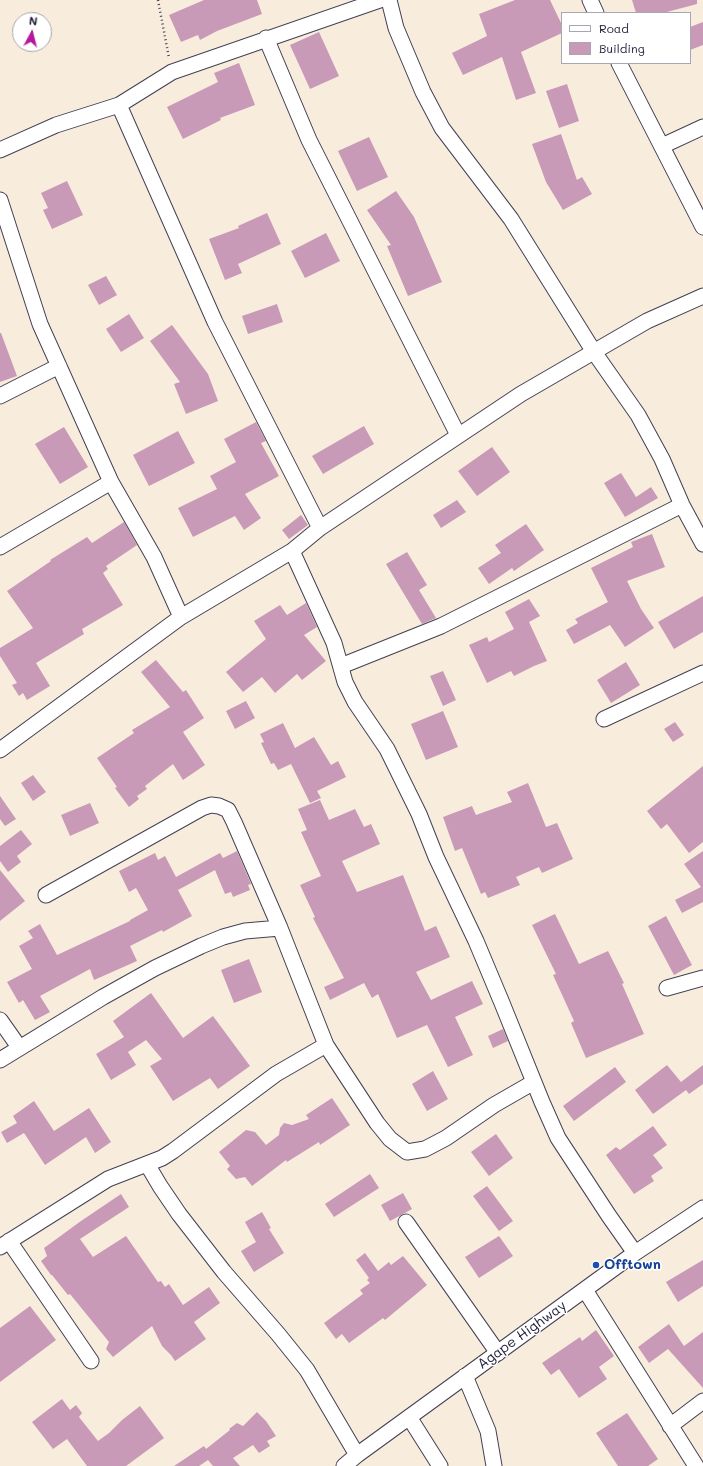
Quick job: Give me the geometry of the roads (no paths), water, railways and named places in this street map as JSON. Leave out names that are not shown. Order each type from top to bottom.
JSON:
[{"type":"street","points":[[0,150],[56,125],[119,105],[150,84],[172,72],[266,38],[380,0]]},
{"type":"street","points":[[389,0],[396,28],[423,92],[442,128],[512,219],[594,352],[638,415],[662,459],[682,505],[703,544]]},
{"type":"street","points":[[590,0],[596,12]]},
{"type":"street","points":[[266,38],[309,140],[458,435]]},
{"type":"street","points":[[620,64],[703,227]]},
{"type":"street","points":[[119,105],[215,322],[320,528]]},
{"type":"street","points":[[662,146],[703,127]]},
{"type":"street","points":[[0,200],[40,324],[111,482],[154,557],[181,617]]},
{"type":"street","points":[[2,745],[181,617],[292,551],[320,528],[521,394],[647,321],[703,296]]},
{"type":"street","points":[[0,396],[59,366]]},
{"type":"street","points":[[0,546],[111,482]]},
{"type":"street","points":[[341,666],[441,626],[682,505]]},
{"type":"street","points":[[292,551],[334,643],[346,682],[355,702],[387,749],[419,814],[436,857],[476,941],[558,1138],[635,1253]]},
{"type":"street","points":[[604,719],[703,673]]},
{"type":"street","points":[[46,895],[202,808],[211,805],[218,806],[228,810],[234,822],[280,928],[326,1045],[377,1123],[390,1139],[407,1152],[424,1149],[446,1138],[494,1104],[534,1082]]},
{"type":"street","points":[[0,1060],[103,997],[155,968],[201,946],[223,937],[245,931],[280,928]]},
{"type":"street","points":[[667,988],[703,978]]},
{"type":"street","points":[[0,1020],[19,1047]]},
{"type":"street","points":[[90,1361],[4,1244],[108,1178],[147,1164],[173,1151],[276,1074],[326,1045]]},
{"type":"street","points":[[147,1164],[179,1214],[224,1272],[307,1370],[357,1455]]},
{"type":"street","name":"Agape Highway","points":[[344,1466],[635,1253],[703,1208]]},
{"type":"street","points":[[406,1222],[498,1353]]},
{"type":"street","points":[[585,1290],[696,1466]]},
{"type":"street","points":[[465,1376],[488,1431],[494,1466]]},
{"type":"street","points":[[670,1426],[703,1401]]},
{"type":"street","points":[[409,1417],[440,1466]]},
{"type":"place","name":"Offtown","points":[[596,1265]]}]
